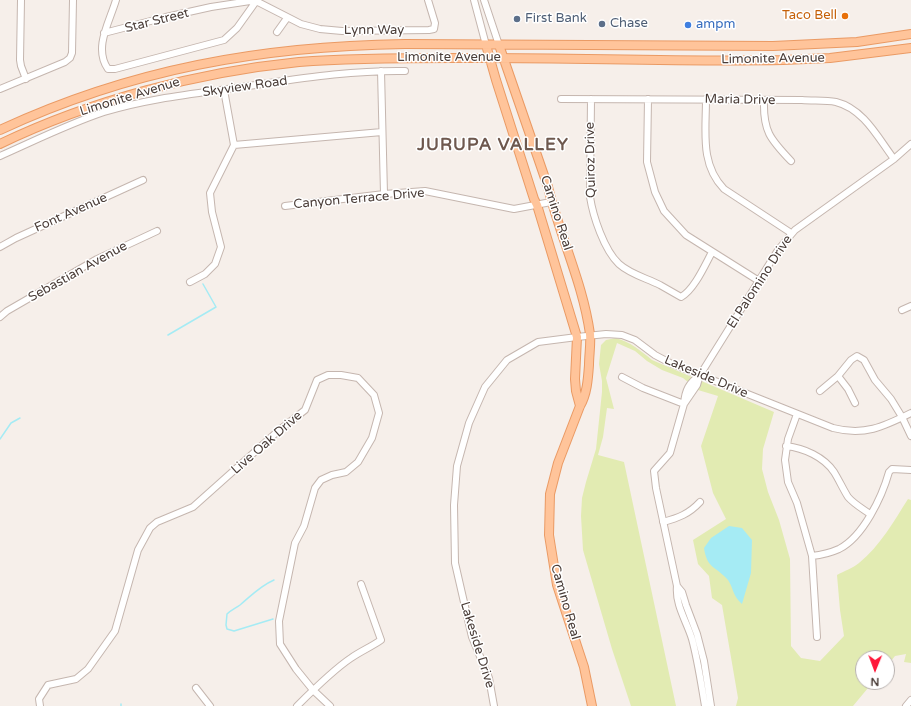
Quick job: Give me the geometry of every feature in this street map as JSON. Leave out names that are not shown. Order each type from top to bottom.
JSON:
[{"type":"main road","name":"Limonite Avenue","points":[[0,130],[64,103],[110,87],[227,58],[282,51],[372,45],[773,46],[858,42],[911,34]]},
{"type":"main road","name":"Camino Real","points":[[486,45],[577,337],[575,379],[576,392],[580,406]]},
{"type":"main road","name":"Camino Real","points":[[499,45],[548,187],[551,202],[583,302],[590,336],[589,374],[585,398],[580,406],[558,463],[550,494],[549,534],[557,585],[584,667],[592,706]]},
{"type":"main road","name":"Limonite Avenue","points":[[0,144],[42,126],[111,101],[162,86],[225,73],[276,65],[377,58],[783,60],[837,57],[911,48]]},
{"type":"street","points":[[21,0],[20,66],[26,79]]},
{"type":"street","points":[[0,89],[65,62],[70,58],[72,50],[73,0]]},
{"type":"street","points":[[116,0],[102,44],[103,56],[108,69],[115,69],[224,40],[237,28],[257,1]]},
{"type":"street","name":"Lynn Way","points":[[257,1],[287,18],[309,27],[330,31],[434,29],[435,23],[428,0]]},
{"type":"street","name":"Camino Real","points":[[474,0],[486,45]]},
{"type":"street","name":"Camino Real","points":[[484,0],[499,45]]},
{"type":"street","name":"Star Street","points":[[104,34],[166,17],[211,7],[257,1]]},
{"type":"street","points":[[277,32],[287,18]]},
{"type":"street","points":[[381,71],[384,194]]},
{"type":"street","name":"Skyview Road","points":[[0,156],[104,112],[159,99],[320,76],[381,71],[405,71]]},
{"type":"street","points":[[190,282],[205,274],[215,264],[221,246],[212,212],[210,193],[234,144],[224,90]]},
{"type":"street","name":"Maria Drive","points":[[561,99],[830,101],[847,106],[865,121],[894,159]]},
{"type":"street","name":"Quiroz Drive","points":[[591,99],[590,197],[604,243],[610,254],[629,272],[660,285],[681,297],[691,288],[712,252]]},
{"type":"street","points":[[648,99],[647,162],[655,192],[664,211],[686,235],[759,281]]},
{"type":"street","points":[[706,99],[707,158],[716,180],[724,189],[791,233]]},
{"type":"street","points":[[764,100],[764,119],[769,134],[773,142],[791,161]]},
{"type":"street","points":[[234,144],[382,132]]},
{"type":"street","name":"El Palomino Drive","points":[[705,706],[698,663],[691,637],[676,595],[677,586],[656,488],[654,471],[670,453],[684,404],[684,395],[689,392],[691,382],[700,375],[778,250],[791,233],[894,159],[911,144]]},
{"type":"street","name":"Font Avenue","points":[[0,247],[16,238],[143,180]]},
{"type":"street","name":"Canyon Terrace Drive","points":[[285,206],[425,190],[514,209],[551,202]]},
{"type":"street","name":"Sebastian Avenue","points":[[0,317],[7,311],[98,259],[157,231]]},
{"type":"street","points":[[902,310],[911,306]]},
{"type":"street","name":"Lakeside Drive","points":[[494,706],[489,678],[472,637],[456,563],[454,505],[457,466],[469,423],[484,387],[507,360],[538,342],[606,334],[622,335],[635,340],[661,359],[833,428],[856,432],[878,428],[911,413]]},
{"type":"street","points":[[820,391],[838,376],[856,356],[864,360],[875,380],[891,399],[911,436]]},
{"type":"street","name":"Live Oak Drive","points":[[40,706],[39,699],[48,685],[76,679],[88,669],[114,631],[138,550],[150,528],[157,522],[193,507],[277,432],[305,410],[317,380],[328,375],[341,375],[358,378],[374,396],[379,413],[372,438],[358,462],[346,472],[332,475],[321,480],[315,488],[304,526],[294,543],[279,621],[280,644],[296,669],[313,690],[330,706]]},
{"type":"street","points":[[838,376],[848,389],[855,403]]},
{"type":"street","points":[[622,377],[643,388],[684,404]]},
{"type":"street","points":[[798,414],[786,446],[785,460],[788,482],[798,503],[812,556],[817,637]]},
{"type":"street","points":[[786,446],[807,451],[822,460],[834,471],[849,498],[857,506],[870,514]]},
{"type":"street","points":[[812,556],[831,552],[855,537],[884,490],[889,472],[892,469],[911,470]]},
{"type":"street","points":[[663,522],[681,517],[692,510],[700,502]]},
{"type":"street","points":[[297,706],[313,690],[351,658],[381,640],[361,584]]},
{"type":"street","name":"El Palomino Drive","points":[[677,586],[682,592],[697,634],[704,661],[711,706]]},
{"type":"street","points":[[196,688],[210,706]]},
{"type":"street","points":[[906,706],[911,700]]},
{"type":"green space","points":[[616,338],[626,342],[652,360],[774,412],[763,449],[762,469],[790,559],[791,646],[801,658],[820,661],[844,636],[837,575],[857,565],[874,549],[908,499],[911,500],[911,663],[904,662],[906,654],[895,656],[895,650],[855,650],[855,690],[866,690],[853,706],[736,706],[738,698],[722,605],[712,598],[709,576],[698,564],[693,540],[726,519],[713,493],[701,446],[718,396],[698,390],[683,378],[662,370],[647,361],[635,351],[617,343],[606,378],[614,409],[607,408],[603,437],[598,455],[624,462],[676,706],[631,706],[612,649],[583,550],[581,516],[582,498],[596,449],[602,392],[599,364],[601,345],[606,340]]},
{"type":"water","points":[[729,526],[742,528],[752,540],[751,573],[742,604],[736,598],[728,580],[710,564],[705,555],[704,548],[711,538]]},
{"type":"waterway","points":[[168,335],[216,307],[203,284]]},
{"type":"waterway","points":[[0,439],[11,423],[20,418]]},
{"type":"waterway","points":[[273,619],[234,631],[227,629],[226,625],[227,614],[230,611],[240,605],[260,588],[274,580]]},
{"type":"place","name":"Taco Bell","points":[[845,16]]},
{"type":"place","name":"First Bank","points":[[517,19]]},
{"type":"place","name":"Chase","points":[[602,24]]},
{"type":"place","name":"ampm","points":[[688,25]]},
{"type":"district","name":"JURUPA VALLEY","points":[[493,146]]}]
